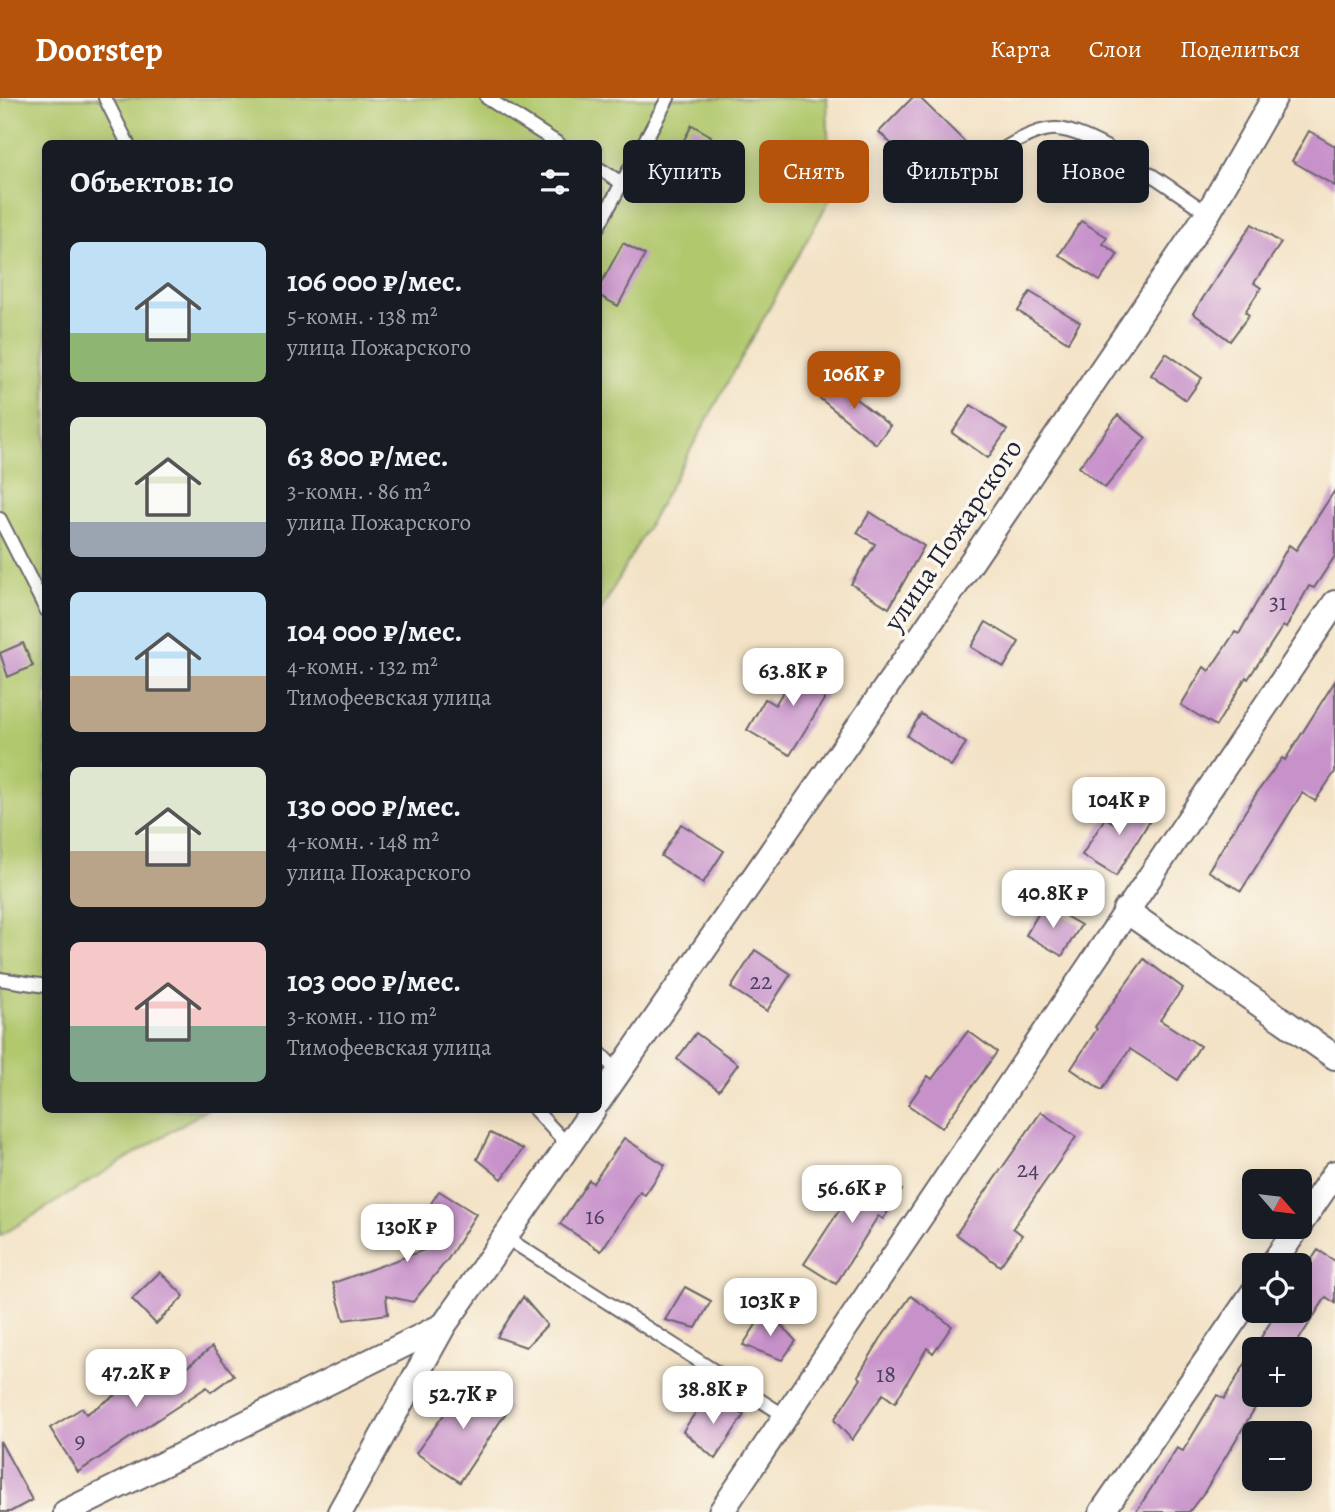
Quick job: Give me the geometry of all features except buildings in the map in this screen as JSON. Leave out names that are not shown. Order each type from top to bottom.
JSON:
[{"type":"street","name":"улица Пожарского","points":[[602,1096],[907,657],[1208,212],[1274,98]]},
{"type":"street","points":[[721,1512],[1125,910],[1335,603]]},
{"type":"street","points":[[1125,910],[1335,1057]]},
{"type":"street","points":[[340,1512],[444,1325],[591,1113]]},
{"type":"street","points":[[1312,1206],[1335,1173]]},
{"type":"street","points":[[1102,1512],[1242,1309]]},
{"type":"street","points":[[66,1512],[444,1325]]},
{"type":"lane","points":[[105,98],[126,140]]},
{"type":"lane","points":[[487,98],[553,140]]},
{"type":"lane","points":[[602,220],[668,98]]},
{"type":"lane","points":[[1017,140],[1055,128],[1097,143],[1208,212]]},
{"type":"lane","points":[[602,170],[622,183]]},
{"type":"lane","points":[[0,519],[42,602]]},
{"type":"lane","points":[[0,979],[42,985]]},
{"type":"lane","points":[[602,1055],[619,1073]]},
{"type":"lane","points":[[538,1113],[568,1145]]},
{"type":"lane","points":[[505,1237],[785,1416]]},
{"type":"green space","points":[[0,98],[827,98],[828,140],[759,140],[759,203],[828,203],[602,609],[602,140],[42,140],[42,1113],[201,1113],[0,1236]]}]
